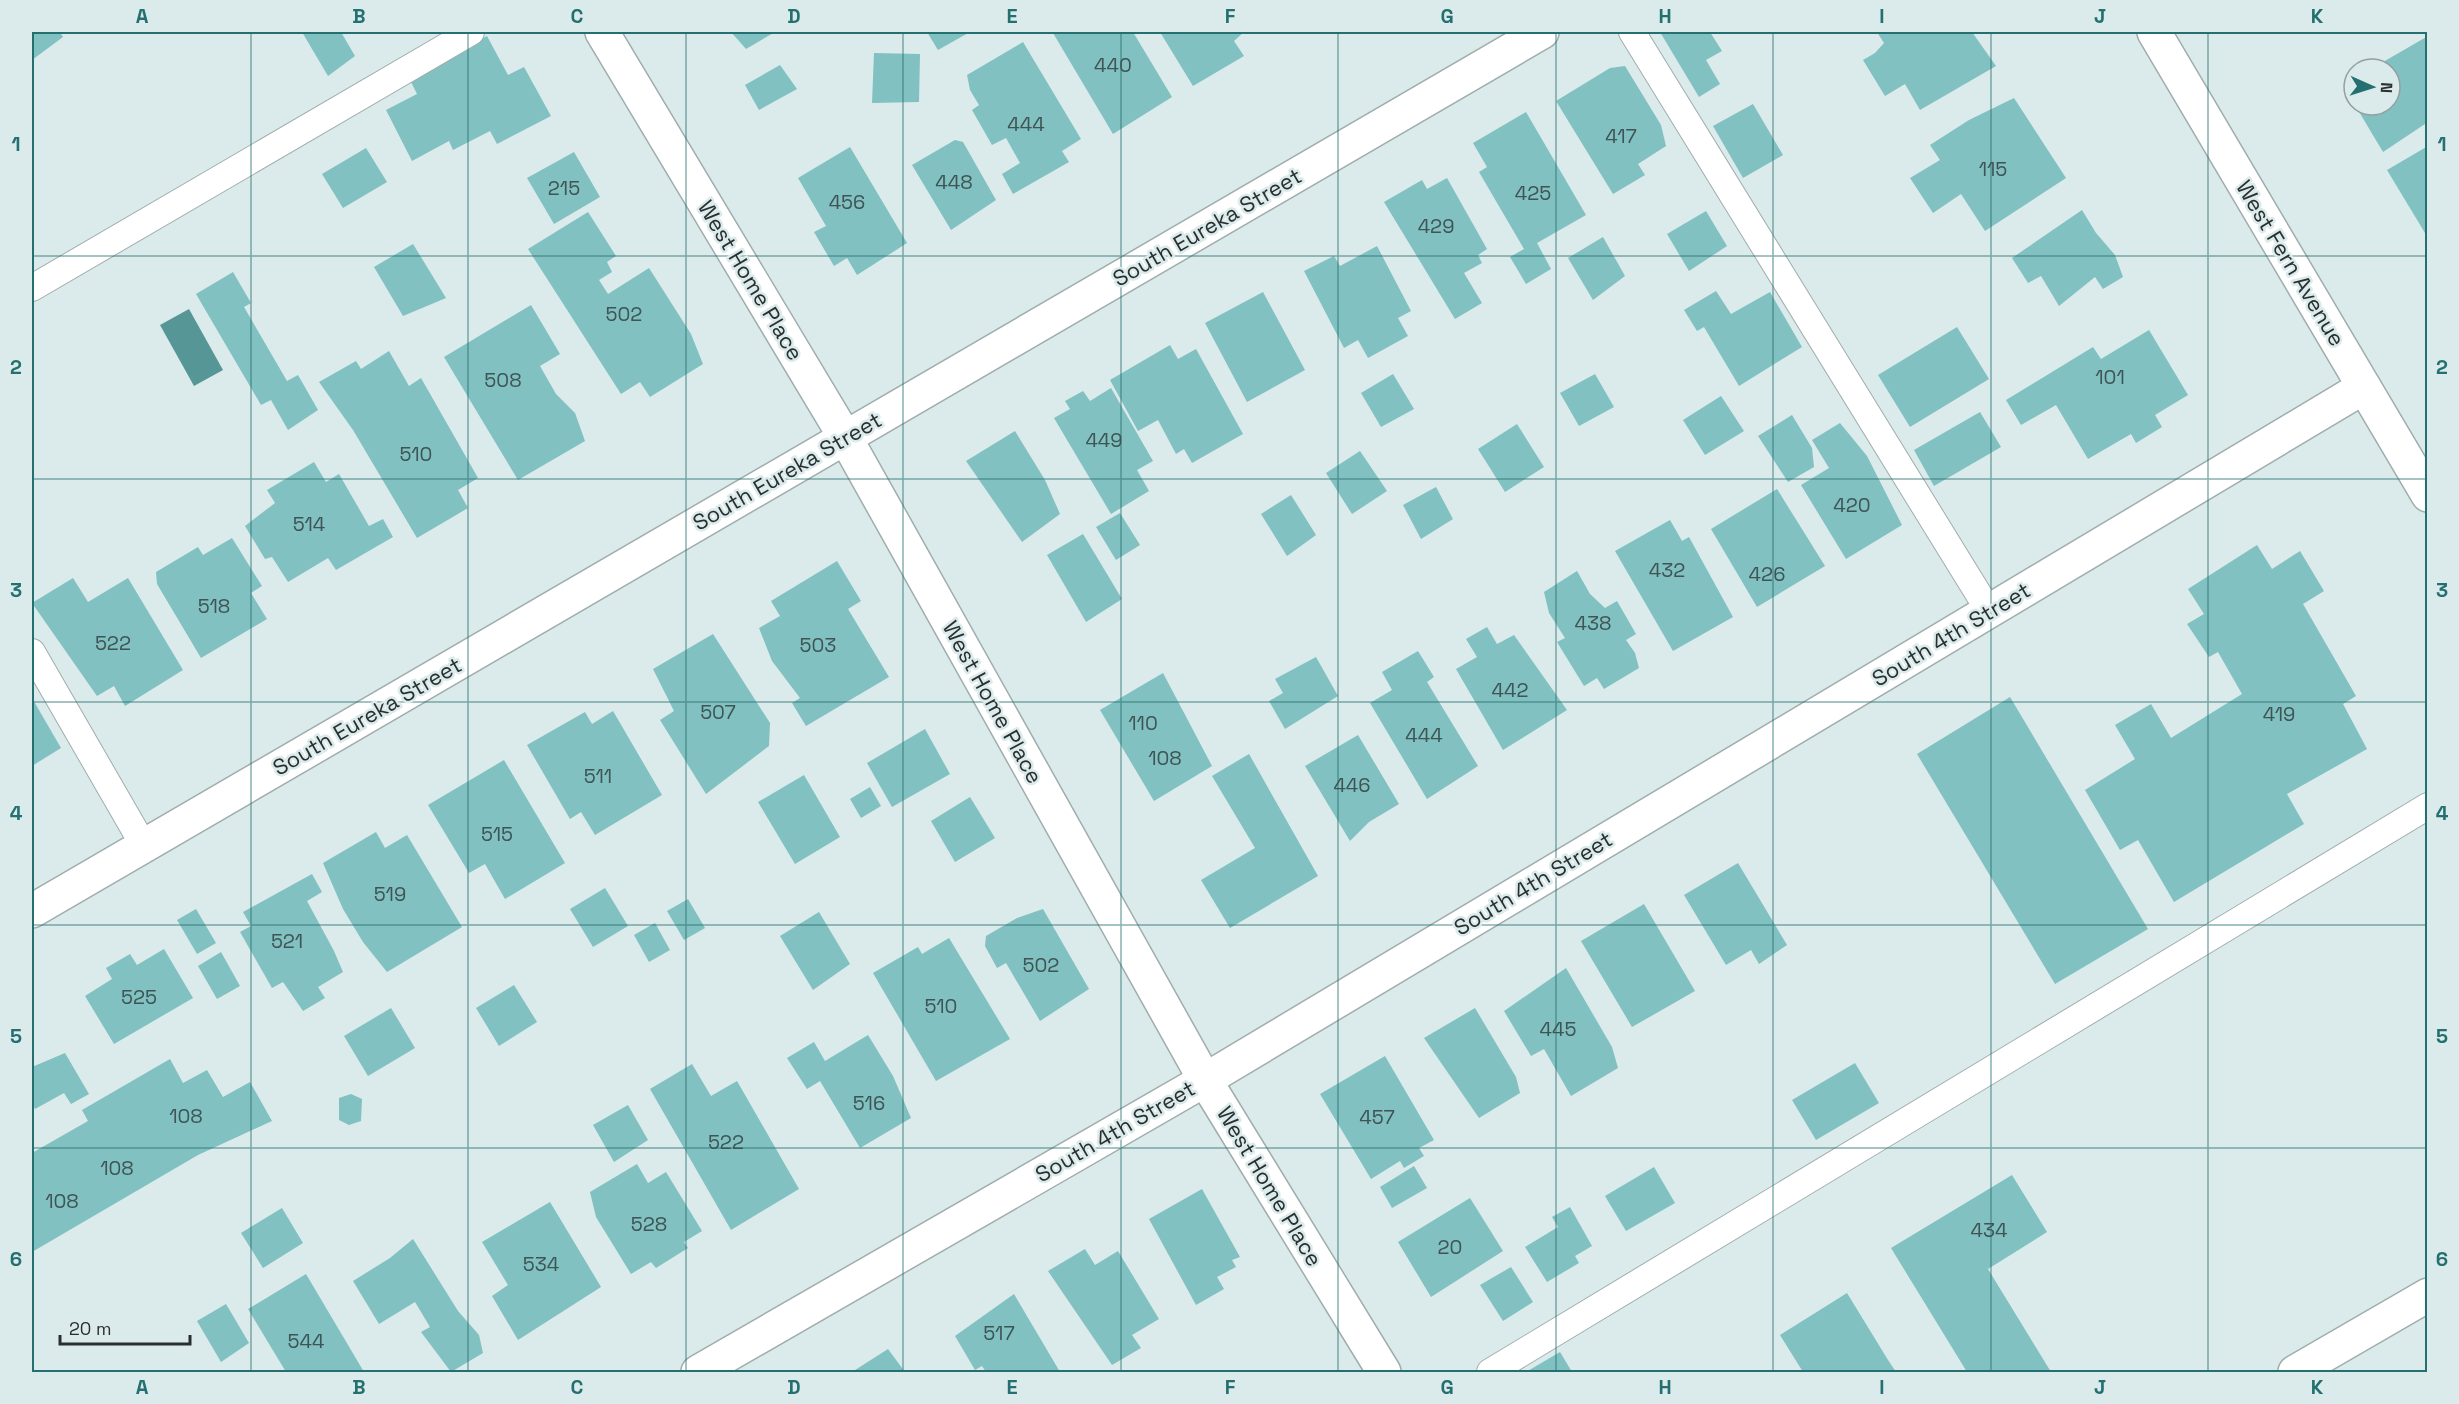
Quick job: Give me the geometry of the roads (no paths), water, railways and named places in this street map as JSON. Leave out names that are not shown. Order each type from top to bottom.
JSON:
[{"type":"street","name":"West Home Place","points":[[602,32],[845,437],[1204,1080],[1384,1372]]},
{"type":"street","name":"South Eureka Street","points":[[32,910],[1542,32]]},
{"type":"street","name":"West Fern Avenue","points":[[2154,32],[2427,495]]},
{"type":"street","name":"South 4th Street","points":[[698,1372],[1204,1080],[2364,387]]},
{"type":"street","points":[[2295,1372],[2427,1295]]},
{"type":"lane","points":[[32,288],[471,32]]},
{"type":"lane","points":[[1632,32],[1989,611]]},
{"type":"lane","points":[[32,652],[144,846]]},
{"type":"lane","points":[[1490,1372],[2427,806]]},
{"type":"water","points":[[189,309],[223,370],[194,386],[160,325]]}]
